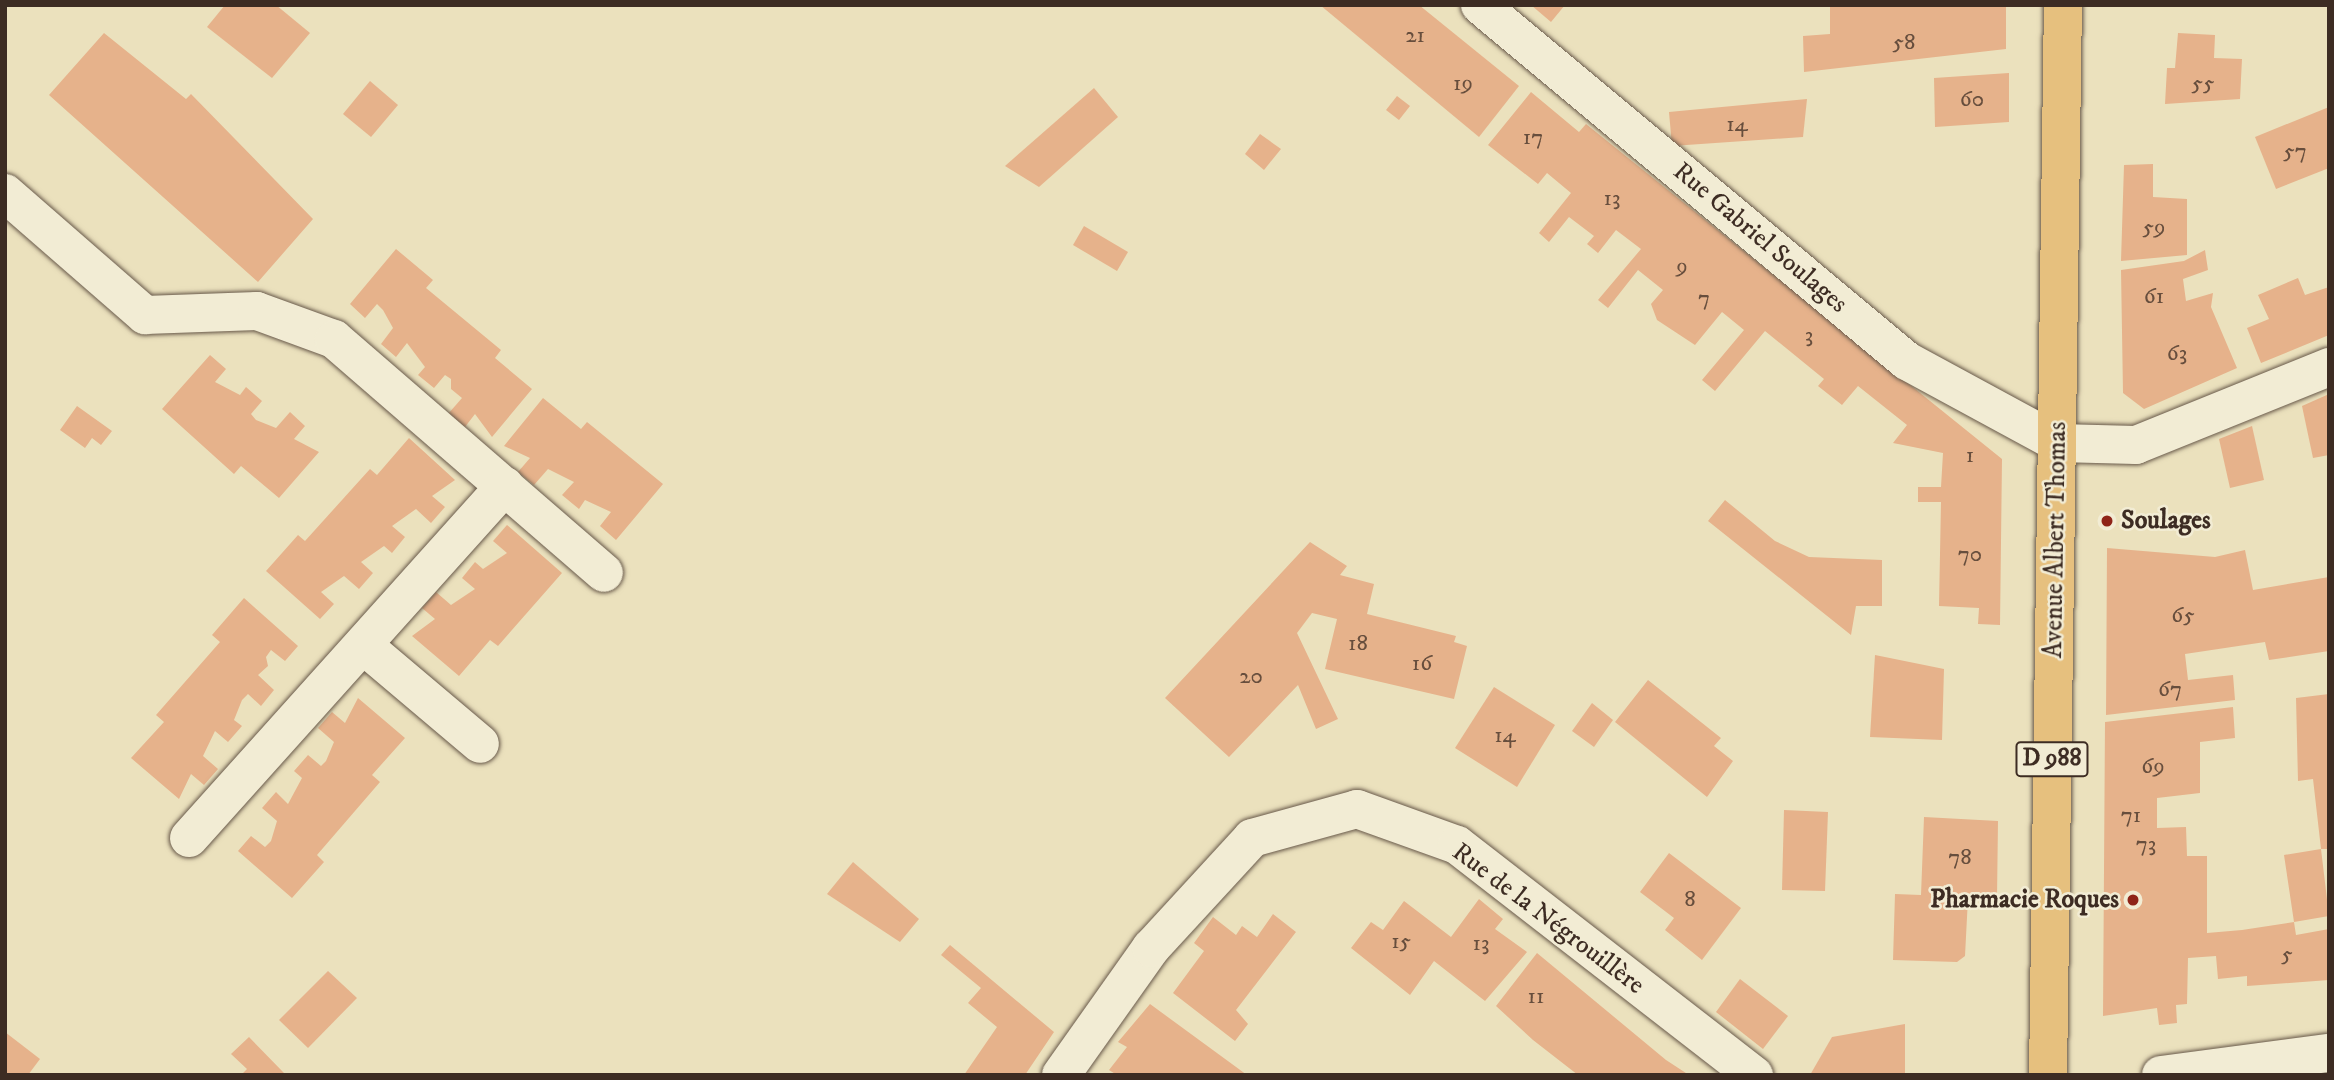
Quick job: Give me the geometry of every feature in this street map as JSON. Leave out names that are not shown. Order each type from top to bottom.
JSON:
[{"type":"main road","name":"Avenue Albert Thomas","points":[[2048,1075],[2063,5]]},
{"type":"street","name":"Rue Gabriel Soulages","points":[[1480,5],[1907,361],[2057,443]]},
{"type":"street","points":[[5,192],[145,315],[257,311],[334,339],[604,573]]},
{"type":"street","points":[[2057,443],[2136,445],[2329,367]]},
{"type":"street","points":[[188,838],[505,486]]},
{"type":"street","points":[[363,645],[480,744]]},
{"type":"street","name":"Rue de la Négrouillère","points":[[1061,1075],[1151,948],[1252,838],[1357,809],[1457,845],[1754,1075]]},
{"type":"street","points":[[2161,1075],[2329,1052]]},
{"type":"building","points":[[225,5],[276,5],[310,33],[272,78],[207,27]]},
{"type":"building","points":[[1320,5],[1419,5],[1519,86],[1479,137]]},
{"type":"building","points":[[1531,5],[1565,5],[1551,22]]},
{"type":"building","points":[[1830,5],[2006,5],[2006,49],[1804,72],[1803,36],[1830,34]]},
{"type":"building","points":[[104,33],[186,99],[191,94],[313,219],[258,282],[49,95]]},
{"type":"building","points":[[2178,33],[2215,35],[2214,58],[2242,59],[2240,99],[2165,104],[2167,68],[2175,68]]},
{"type":"building","points":[[2009,73],[2009,122],[1935,127],[1934,78]]},
{"type":"building","points":[[370,81],[398,105],[371,137],[343,114]]},
{"type":"building","points":[[1094,88],[1118,117],[1039,187],[1005,166]]},
{"type":"building","points":[[1531,92],[1579,132],[1586,124],[2002,459],[2000,625],[1978,624],[1979,608],[1939,606],[1941,502],[1918,502],[1918,487],[1941,487],[1943,453],[1893,443],[1907,425],[1858,386],[1842,405],[1818,386],[1824,379],[1765,331],[1715,391],[1702,380],[1744,330],[1722,312],[1695,345],[1657,320],[1651,304],[1663,290],[1638,270],[1608,308],[1598,300],[1641,249],[1616,230],[1598,253],[1587,244],[1594,236],[1569,217],[1549,242],[1539,233],[1571,193],[1547,173],[1538,184],[1488,145]]},
{"type":"building","points":[[1397,96],[1410,106],[1399,120],[1386,110]]},
{"type":"building","points":[[1807,99],[1803,137],[1672,146],[1669,112]]},
{"type":"building","points":[[2329,107],[2329,168],[2276,189],[2255,137]]},
{"type":"building","points":[[1260,134],[1281,149],[1264,170],[1245,154]]},
{"type":"building","points":[[2153,164],[2153,197],[2187,199],[2187,255],[2121,261],[2124,165]]},
{"type":"building","points":[[1084,226],[1128,252],[1117,271],[1073,245]]},
{"type":"building","points":[[396,249],[433,280],[426,288],[501,350],[495,358],[532,389],[492,437],[475,414],[465,427],[448,414],[462,398],[451,389],[451,379],[445,375],[434,388],[418,375],[425,367],[407,343],[396,357],[381,344],[393,328],[377,304],[365,318],[350,304]]},
{"type":"building","points":[[2205,250],[2208,270],[2183,279],[2186,301],[2213,293],[2211,307],[2237,368],[2144,409],[2123,393],[2121,270],[2184,261]]},
{"type":"building","points":[[2298,278],[2305,295],[2329,287],[2329,335],[2261,363],[2247,328],[2269,319],[2258,295]]},
{"type":"building","points":[[210,355],[226,369],[215,382],[240,395],[246,387],[262,401],[251,414],[256,420],[276,428],[290,412],[305,426],[294,439],[319,452],[279,498],[241,466],[234,474],[162,409]]},
{"type":"building","points":[[2329,394],[2329,455],[2313,458],[2302,406]]},
{"type":"building","points":[[543,398],[581,429],[587,422],[663,484],[616,540],[600,526],[611,512],[585,500],[579,509],[562,495],[574,482],[548,469],[534,485],[518,472],[530,458],[504,446]]},
{"type":"building","points":[[77,406],[112,431],[101,445],[92,438],[85,448],[60,430]]},
{"type":"building","points":[[2252,426],[2264,480],[2230,488],[2219,439]]},
{"type":"building","points":[[409,438],[455,480],[432,496],[445,507],[431,523],[416,509],[392,526],[405,537],[392,553],[384,546],[361,562],[373,573],[359,589],[344,576],[321,592],[334,604],[320,619],[266,571],[298,535],[305,541],[370,469],[377,475]]},
{"type":"building","points":[[1725,500],[1775,541],[1809,557],[1882,560],[1882,606],[1856,606],[1851,635],[1708,521]]},
{"type":"building","points":[[507,525],[562,573],[498,646],[490,640],[459,676],[412,636],[435,619],[422,608],[436,592],[451,605],[475,589],[462,578],[475,562],[483,569],[507,553],[493,541]]},
{"type":"building","points":[[1310,542],[1347,566],[1340,575],[1374,584],[1367,614],[1456,636],[1454,642],[1467,646],[1454,699],[1325,669],[1337,619],[1312,613],[1297,633],[1338,719],[1316,729],[1298,685],[1229,757],[1165,698]]},
{"type":"building","points":[[2107,548],[2215,557],[2245,550],[2253,590],[2329,577],[2329,651],[2269,660],[2265,642],[2185,654],[2188,680],[2233,675],[2235,700],[2106,715]]},
{"type":"building","points":[[244,598],[298,646],[285,661],[271,650],[266,657],[268,666],[258,675],[274,690],[261,706],[248,694],[242,700],[234,720],[242,726],[228,742],[215,731],[203,756],[218,769],[204,785],[191,774],[179,799],[131,758],[164,722],[156,715],[220,642],[212,635]]},
{"type":"building","points":[[1875,655],[1944,669],[1942,740],[1870,737]]},
{"type":"building","points":[[1648,680],[1721,738],[1714,746],[1733,761],[1707,797],[1615,722]]},
{"type":"building","points":[[1494,687],[1555,725],[1517,787],[1455,748]]},
{"type":"building","points":[[2329,694],[2329,849],[2321,849],[2313,779],[2298,781],[2296,698]]},
{"type":"building","points":[[358,698],[405,738],[372,775],[380,782],[317,855],[324,862],[292,898],[238,851],[251,836],[265,847],[271,841],[277,821],[262,808],[276,792],[288,804],[302,778],[294,771],[308,755],[321,766],[326,761],[334,742],[318,728],[332,712],[345,723]]},
{"type":"building","points":[[1592,703],[1613,720],[1594,747],[1572,731]]},
{"type":"building","points":[[2233,707],[2235,738],[2200,742],[2200,793],[2157,798],[2157,828],[2186,827],[2187,856],[2207,856],[2207,933],[2294,922],[2296,935],[2329,929],[2329,980],[2247,986],[2247,976],[2218,979],[2216,956],[2188,958],[2187,1004],[2176,1005],[2177,1023],[2159,1025],[2157,1008],[2103,1016],[2105,722]]},
{"type":"building","points":[[1784,810],[1828,812],[1825,891],[1782,890]]},
{"type":"building","points":[[1924,817],[1998,821],[1997,898],[1968,898],[1965,956],[1957,962],[1893,960],[1895,894],[1921,895]]},
{"type":"building","points":[[2321,849],[2329,916],[2294,922],[2284,855]]},
{"type":"building","points":[[1669,853],[1741,908],[1702,960],[1665,930],[1674,918],[1640,892]]},
{"type":"building","points":[[853,862],[919,919],[900,942],[827,894]]},
{"type":"building","points":[[1479,899],[1503,919],[1495,929],[1527,952],[1485,1001],[1434,961],[1410,995],[1351,948],[1371,922],[1383,930],[1404,901],[1451,937]]},
{"type":"building","points":[[1273,914],[1296,932],[1236,1010],[1248,1024],[1235,1041],[1173,993],[1204,951],[1194,943],[1213,917],[1236,935],[1242,926],[1257,937]]},
{"type":"building","points":[[950,945],[1054,1032],[1025,1075],[964,1075],[997,1027],[968,1003],[981,988],[941,955]]},
{"type":"building","points":[[1537,953],[1666,1060],[1689,1075],[1578,1075],[1533,1040],[1496,1006]]},
{"type":"building","points":[[328,971],[357,998],[308,1048],[279,1020]]},
{"type":"building","points":[[1740,979],[1788,1016],[1763,1049],[1716,1012]]},
{"type":"building","points":[[1150,1004],[1247,1075],[1117,1075],[1109,1070],[1127,1047],[1118,1042]]},
{"type":"building","points":[[1905,1024],[1905,1075],[1810,1075],[1832,1037]]},
{"type":"building","points":[[5,1032],[40,1059],[28,1075],[5,1075]]},
{"type":"building","points":[[249,1037],[286,1075],[241,1075],[247,1069],[231,1054]]},
{"type":"place","name":"Soulages","points":[[2107,521]]},
{"type":"place","name":"Pharmacie Roques","points":[[2133,900]]}]
